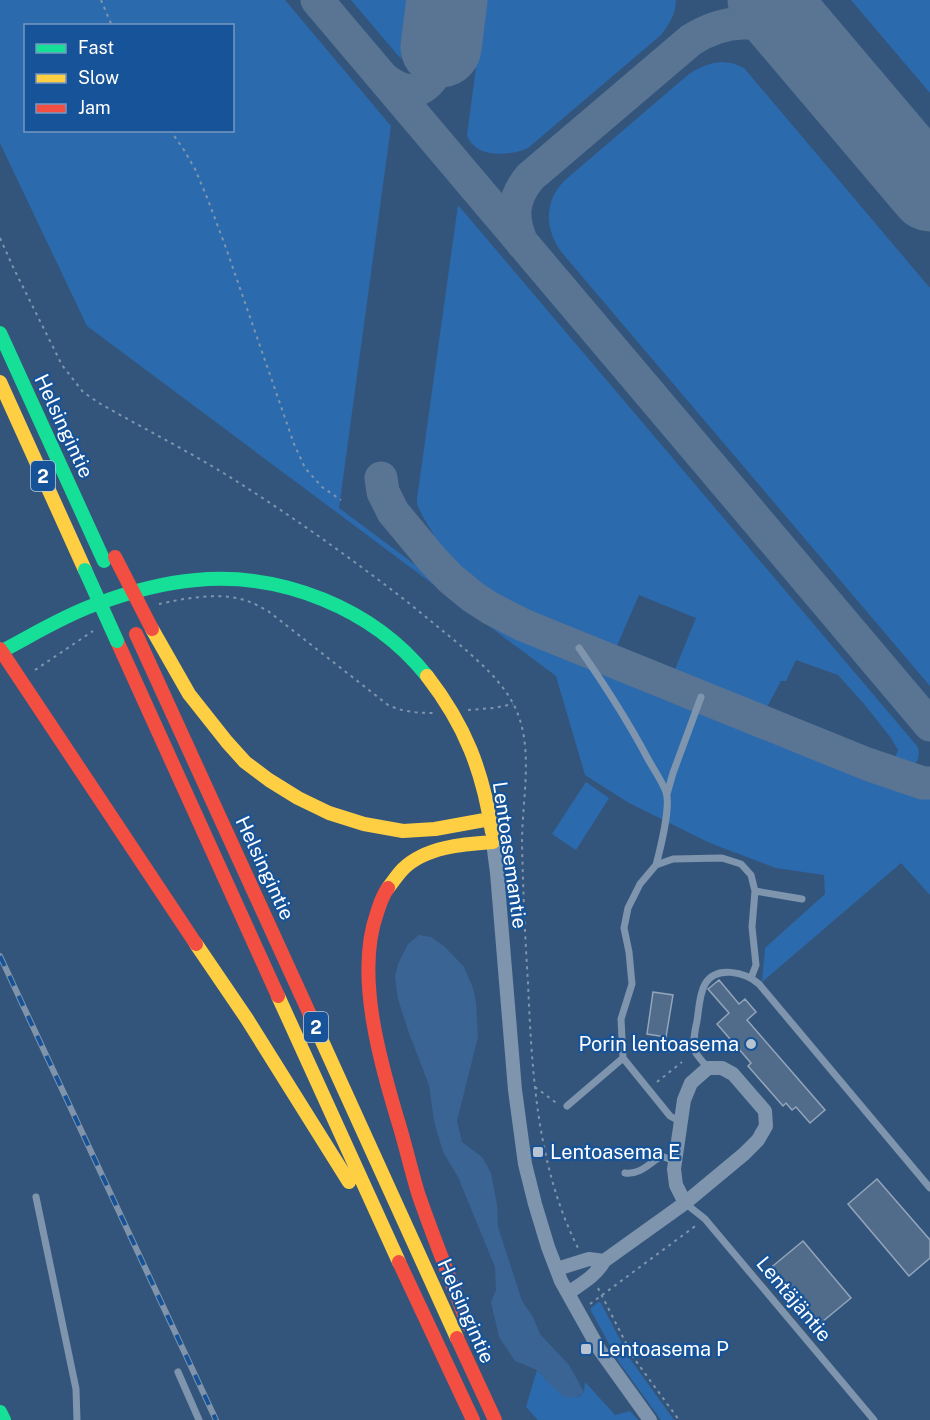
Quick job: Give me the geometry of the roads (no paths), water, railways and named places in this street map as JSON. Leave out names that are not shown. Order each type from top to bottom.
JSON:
[{"type":"main road","name":"Helsingintie","points":[[0,333],[110,559],[132,624],[495,1420]]},
{"type":"main road","name":"Helsingintie","points":[[0,382],[415,1298],[473,1420]]},
{"type":"main road","points":[[110,559],[189,694],[227,742],[246,762],[269,780],[329,813],[403,831],[435,829],[490,819]]},
{"type":"main road","name":"Lentoasemantie","points":[[0,651],[87,608],[146,588],[186,580],[213,579],[268,583],[299,590],[337,605],[365,620],[390,638],[434,682],[460,726],[478,766],[493,842]]},
{"type":"main road","points":[[0,651],[247,1019],[348,1179],[380,1243],[415,1298]]},
{"type":"main road","points":[[493,842],[465,844],[438,850],[403,869],[382,898],[374,916],[369,960],[375,1035],[418,1192],[503,1420]]},
{"type":"main road","points":[[0,1412],[4,1420]]},
{"type":"street","name":"Lentoasemantie","points":[[493,842],[515,1090],[525,1164],[548,1247],[561,1281],[599,1349],[650,1420]]},
{"type":"street","points":[[568,1293],[591,1276],[604,1261],[686,1203],[758,1140],[766,1126],[765,1111],[733,1074],[722,1068],[708,1068],[691,1083],[684,1100],[674,1169],[676,1185],[686,1203]]},
{"type":"street","points":[[557,1269],[589,1259],[604,1261]]},
{"type":"lane","points":[[579,648],[644,750],[667,794]]},
{"type":"lane","points":[[681,1122],[670,1116],[623,1058],[621,1019],[632,984],[624,928],[628,908],[640,884],[656,865],[662,847],[667,794],[702,697]]},
{"type":"lane","points":[[656,865],[673,859],[722,858],[741,864],[751,875],[755,891],[752,927],[756,965],[752,978]]},
{"type":"lane","points":[[755,891],[802,899]]},
{"type":"lane","points":[[708,1068],[696,1052],[694,1037],[701,994],[706,982],[716,975],[728,972],[740,973],[759,984],[930,1188]]},
{"type":"lane","points":[[567,1106],[623,1058]]},
{"type":"lane","points":[[625,1173],[639,1172],[661,1156],[675,1161]]},
{"type":"lane","points":[[36,1197],[76,1389],[77,1420]]},
{"type":"lane","name":"Lentäjäntie","points":[[686,1203],[705,1220],[874,1420]]},
{"type":"lane","points":[[178,1372],[199,1420]]},
{"type":"railway","points":[[0,956],[216,1420]]},
{"type":"place","name":"Porin lentoasema","points":[[751,1044]]},
{"type":"place","name":"Lentoasema E","points":[[538,1152]]},
{"type":"place","name":"Lentoasema P","points":[[586,1349]]}]
